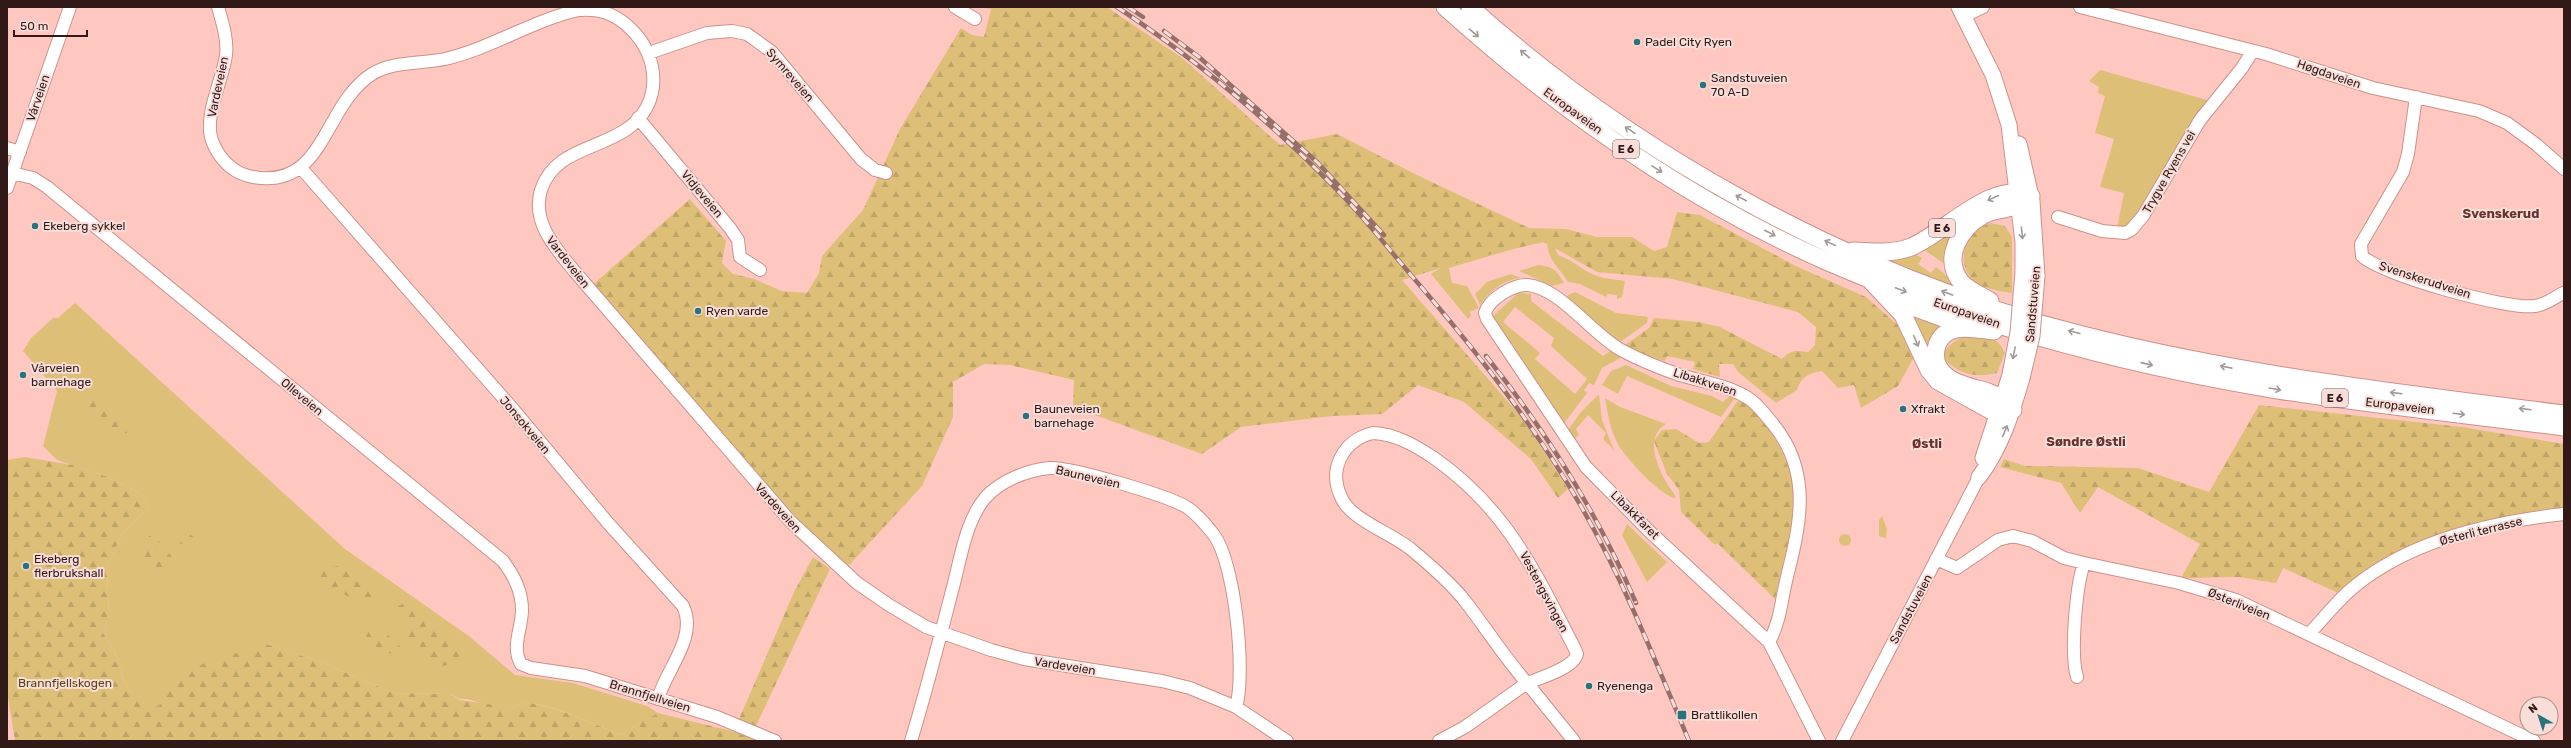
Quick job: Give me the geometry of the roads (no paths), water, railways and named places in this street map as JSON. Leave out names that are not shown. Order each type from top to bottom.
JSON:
[{"type":"highway","name":"Europaveien","points":[[1445,7],[1523,74],[1579,116],[1649,164],[1731,213],[1801,249],[1973,316],[2039,337],[2152,365],[2277,390],[2564,427]]},
{"type":"highway","name":"Europaveien","points":[[1470,7],[1534,61],[1590,104],[1657,149],[1738,197],[1911,280],[2024,319],[2155,352],[2279,376],[2564,414]]},
{"type":"highway","name":"E 6","points":[[1848,251],[1886,251],[1911,247],[1994,197],[2022,198]]},
{"type":"highway","name":"E 6","points":[[2022,198],[1990,212],[1967,226],[1957,240],[1953,257],[1956,272],[1962,282],[1974,292],[2024,319]]},
{"type":"highway","name":"E 6","points":[[1865,275],[1887,297],[1908,323],[1933,376],[1952,390],[2004,408]]},
{"type":"highway","name":"E 6","points":[[1887,297],[1970,328]]},
{"type":"highway","name":"E 6","points":[[2004,408],[1989,392],[1976,390],[1949,378],[1938,366],[1935,354],[1942,337],[1957,328],[1970,328],[2039,337]]},
{"type":"main road","name":"Sandstuveien","points":[[1962,12],[1993,76],[2009,125],[2020,149],[2024,242],[2030,274],[2018,332],[2016,377],[2004,408],[1991,461],[1979,477]]},
{"type":"street","name":"Vårveien","points":[[7,188],[70,7]]},
{"type":"street","name":"Vardeveien","points":[[218,7],[226,54],[210,125],[213,143],[221,158],[229,167],[250,177],[272,178],[292,174],[312,158],[342,102],[358,85],[379,70],[463,54],[579,10],[593,9],[617,17],[640,37],[649,53],[653,63],[653,84],[650,96],[638,118],[628,128],[615,136],[565,158],[549,174],[539,198],[539,214],[546,234],[576,273],[696,411],[755,482],[807,539],[857,583],[889,605],[939,633],[1024,659],[1162,681],[1214,697],[1236,707],[1287,741]]},
{"type":"street","points":[[955,7],[975,19]]},
{"type":"street","points":[[1962,12],[1983,7]]},
{"type":"street","name":"Høgdaveien","points":[[2080,7],[2301,64],[2371,88],[2463,106],[2507,123],[2537,145],[2564,168]]},
{"type":"street","name":"Symreveien","points":[[649,53],[707,33],[732,31],[747,34],[772,52],[861,159],[875,170],[886,173]]},
{"type":"street","name":"Trygve Ryens vei","points":[[2058,218],[2102,231],[2125,233],[2131,230],[2143,216],[2200,120],[2238,73],[2252,52]]},
{"type":"street","name":"Svenskerudveien","points":[[2416,97],[2408,154],[2403,172],[2361,244],[2362,256],[2388,269],[2480,298],[2536,306],[2563,293]]},
{"type":"street","name":"Vidjeveien","points":[[638,118],[730,228],[738,240],[740,257],[760,270]]},
{"type":"street","points":[[7,148],[20,152]]},
{"type":"street","name":"Jonsokveien","points":[[301,168],[513,409],[614,529],[683,606],[687,614],[686,635],[662,684],[658,699]]},
{"type":"street","name":"Olleveien","points":[[12,173],[33,178],[47,187],[503,561],[516,582],[521,603],[521,619],[516,647],[521,664]]},
{"type":"street","name":"Libakkfaret","points":[[1517,287],[1491,303],[1485,314],[1562,434],[1586,467],[1649,531],[1769,642],[1819,741]]},
{"type":"street","name":"Libakkveien","points":[[1517,287],[1535,287],[1549,294],[1601,338],[1647,364],[1735,390],[1757,404],[1777,429],[1789,448],[1797,472],[1800,489],[1800,524],[1780,618],[1769,642]]},
{"type":"street","name":"Vestengsvingen","points":[[1383,434],[1417,447],[1450,470],[1475,491],[1500,519],[1523,550],[1538,576],[1577,654],[1574,660],[1561,669],[1527,683],[1464,600],[1447,582],[1411,549],[1356,514],[1345,504],[1335,478],[1336,470],[1344,450],[1356,440],[1364,435],[1383,434]]},
{"type":"street","name":"Bauneveien","points":[[911,741],[934,660],[939,633],[969,528],[985,498],[999,486],[1032,472],[1050,468],[1083,475],[1170,499],[1196,514],[1215,536],[1221,547],[1231,578],[1240,677],[1236,707]]},
{"type":"street","name":"Sandstuveien","points":[[1842,741],[1979,477]]},
{"type":"street","name":"Østerli terrasse","points":[[2309,634],[2349,591],[2369,576],[2405,555],[2474,531],[2564,514]]},
{"type":"street","name":"Østerliveien","points":[[1936,560],[1957,568],[1998,540],[2014,536],[2032,541],[2064,558],[2207,590],[2236,600],[2534,741]]},
{"type":"street","points":[[2077,677],[2074,668],[2075,635],[2079,581],[2084,563]]},
{"type":"street","name":"Brannfjellveien","points":[[521,664],[531,668],[585,676],[717,718],[775,741]]},
{"type":"street","points":[[1439,741],[1469,724],[1527,683],[1574,741]]},
{"type":"railway","points":[[1117,7],[1147,27],[1205,71],[1260,117],[1314,166],[1371,228],[1466,341],[1527,422],[1565,479],[1582,508],[1626,593],[1689,741]]},
{"type":"railway","points":[[1128,7],[1143,17]]},
{"type":"railway","points":[[1164,31],[1199,57],[1318,163],[1384,235]]},
{"type":"railway","points":[[1486,356],[1508,384],[1569,474],[1605,537],[1636,603]]},
{"type":"place","name":"Padel City Ryen","points":[[1637,42]]},
{"type":"place","name":"Sandstuveien 70 A-D","points":[[1703,85]]},
{"type":"place","name":"Ekeberg sykkel","points":[[35,226]]},
{"type":"place","name":"Ryen varde","points":[[698,311]]},
{"type":"place","name":"Vårveien barnehage","points":[[23,375]]},
{"type":"place","name":"Xfrakt","points":[[1903,409]]},
{"type":"place","name":"Bauneveien barnehage","points":[[1026,416]]},
{"type":"place","name":"Ekeberg flerbrukshall","points":[[26,566]]},
{"type":"place","name":"Ryenenga","points":[[1589,686]]},
{"type":"place","name":"Brattlikollen","points":[[1682,715]]},
{"type":"district","name":"Svenskerud","points":[[2501,213]]},
{"type":"district","name":"Søndre Østli","points":[[2086,441]]},
{"type":"district","name":"Østli","points":[[1927,443]]},
{"type":"park label","name":"Brannfjellskogen","points":[[65,683]]}]
